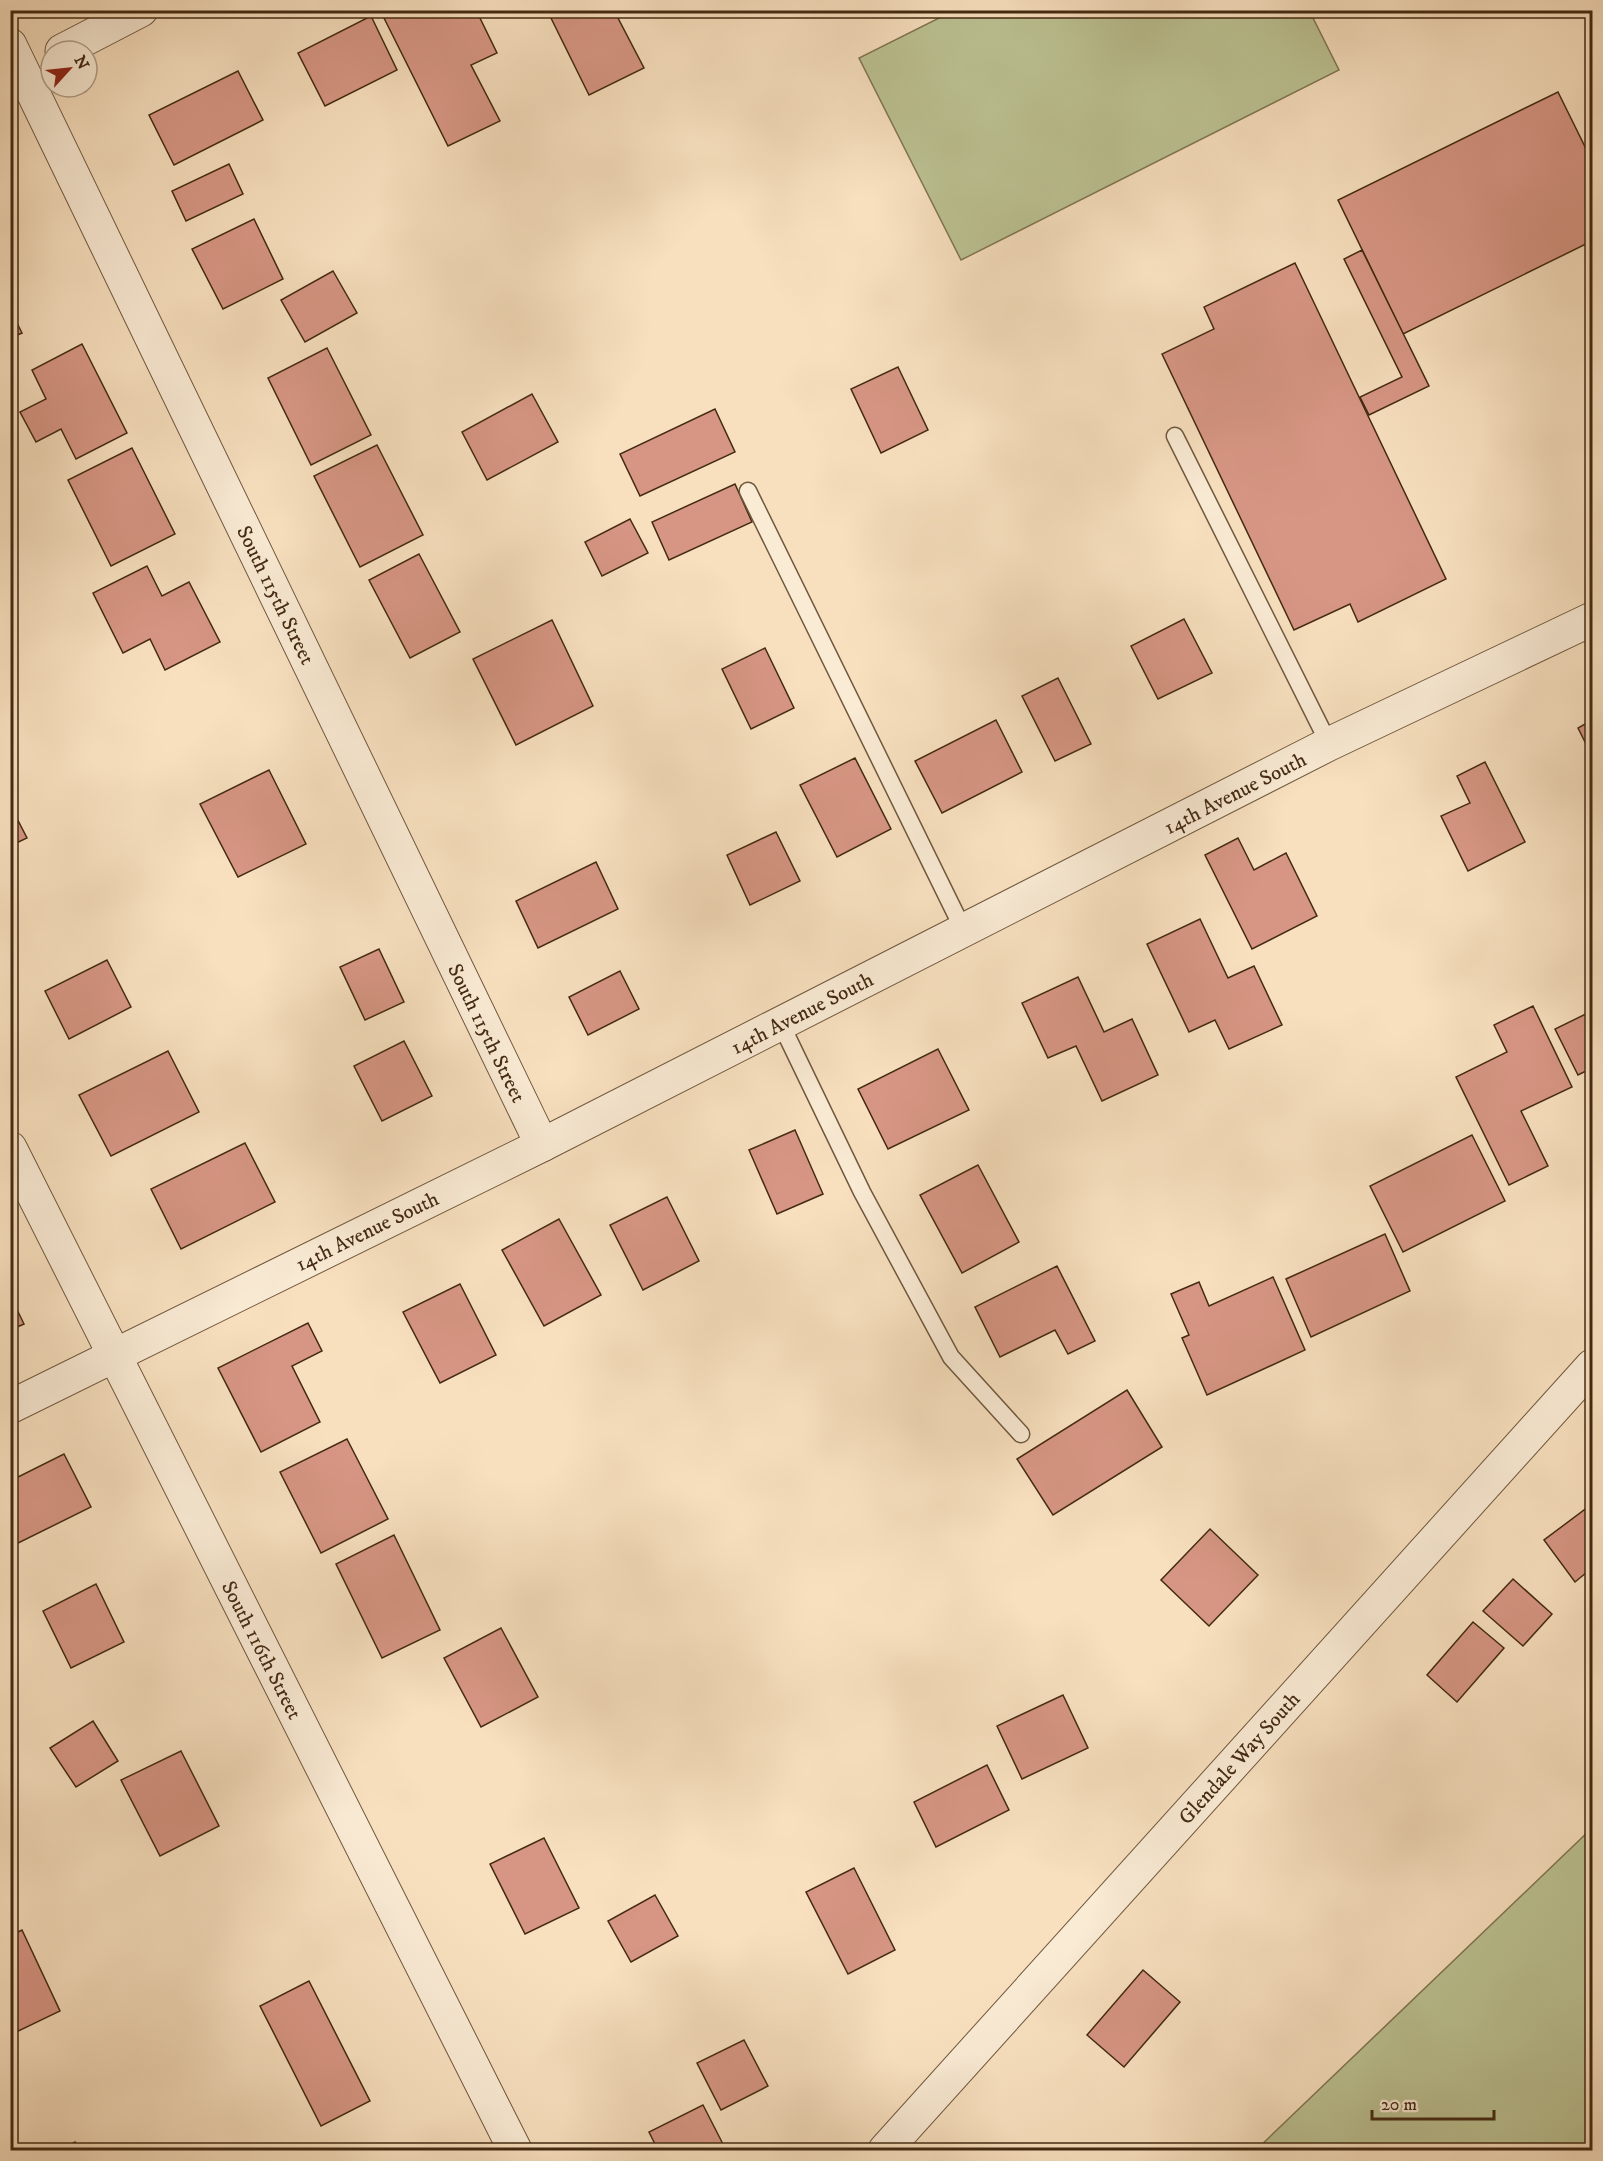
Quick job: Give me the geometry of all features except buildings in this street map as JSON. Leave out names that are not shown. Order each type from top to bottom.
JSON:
[{"type":"street","points":[[85,39],[141,10]]},
{"type":"street","name":"South 115th Street","points":[[24,62],[542,1145]]},
{"type":"street","name":"14th Avenue South","points":[[10,1407],[542,1145],[1329,744],[1593,620]]},
{"type":"street","name":"South 116th Street","points":[[10,1148],[515,2151]]},
{"type":"street","name":"Glendale Way South","points":[[885,2151],[1593,1366]]},
{"type":"lane","points":[[1175,436],[1329,744]]},
{"type":"lane","points":[[748,491],[964,931]]},
{"type":"lane","points":[[781,1023],[862,1192],[951,1357],[1021,1434]]},
{"type":"green space","points":[[1309,10],[1339,70],[961,260],[859,58],[953,11]]},
{"type":"green space","points":[[1592,1828],[1592,2150],[1256,2150]]}]
